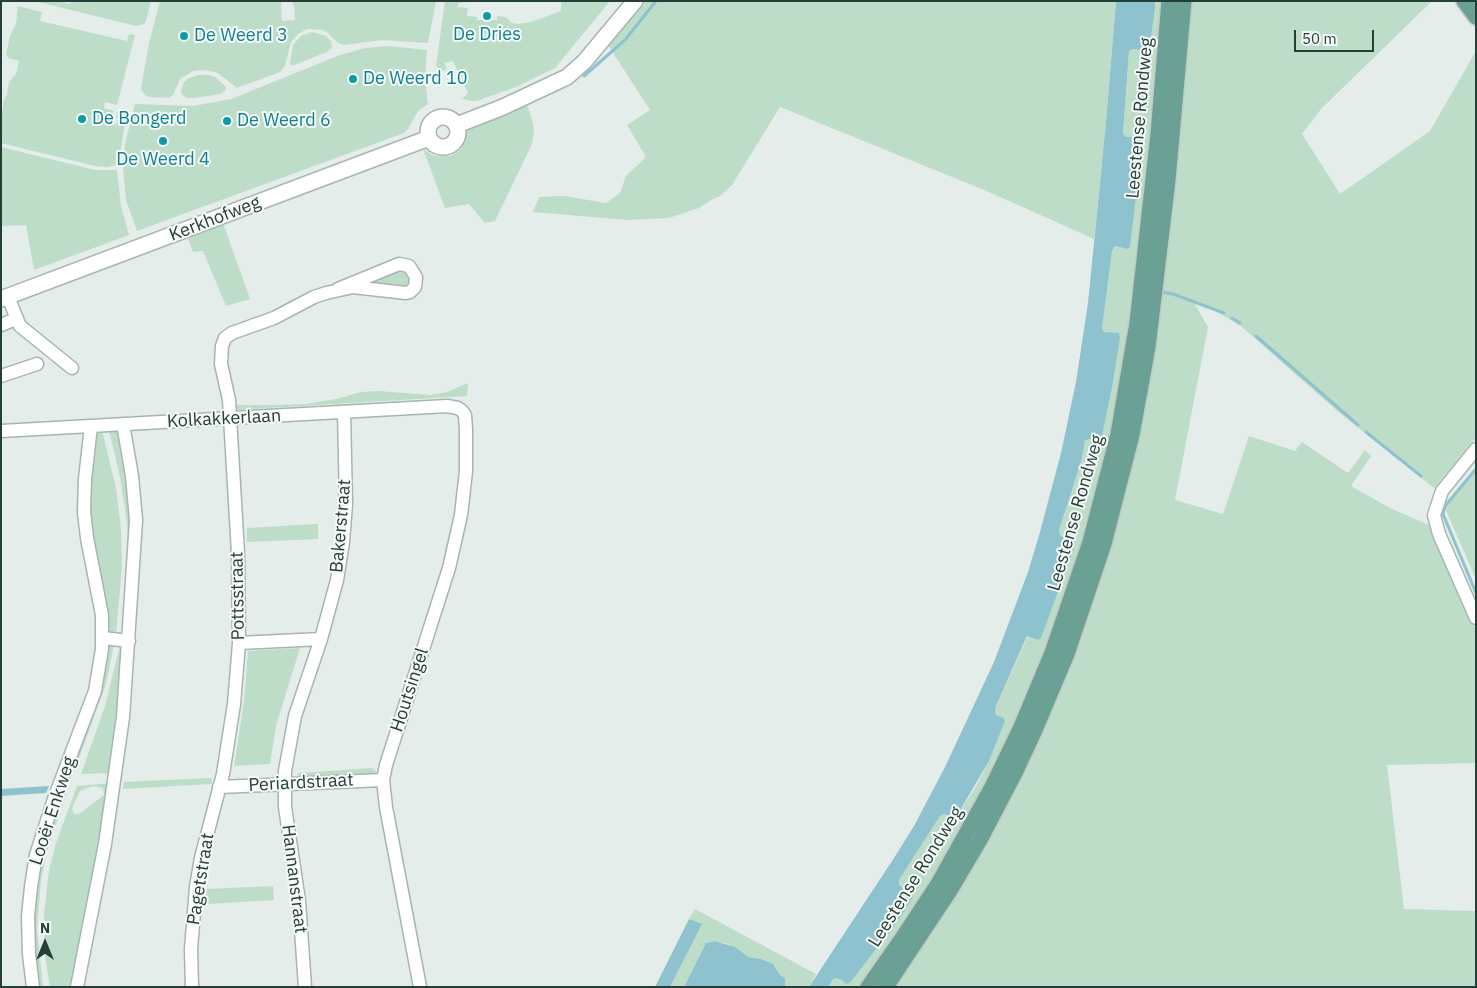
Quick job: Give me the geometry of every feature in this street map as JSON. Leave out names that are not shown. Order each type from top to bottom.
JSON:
[{"type":"main road","name":"Leestense Rondweg","points":[[868,987],[938,884],[992,787],[1021,727],[1049,660],[1090,542],[1118,434],[1135,339],[1149,223],[1169,1]]},
{"type":"main road","name":"Leestense Rondweg","points":[[886,987],[951,889],[1015,773],[1039,722],[1067,654],[1104,544],[1132,435],[1151,332],[1168,180],[1184,1]]},
{"type":"main road","points":[[1464,1],[1476,17]]},
{"type":"street","points":[[457,125],[503,107],[567,77],[584,62],[635,1]]},
{"type":"street","points":[[445,116],[452,119],[457,125],[458,135],[454,143],[445,147],[435,145],[429,138],[427,130],[431,122],[438,117],[445,116]]},
{"type":"street","name":"Kerkhofweg","points":[[4,298],[429,138]]},
{"type":"street","points":[[399,264],[406,265],[412,269],[416,277],[415,287],[406,293],[362,287],[338,289],[399,264]]},
{"type":"street","name":"Pottsstraat","points":[[222,774],[234,704],[239,643],[238,570],[229,394],[221,359],[221,350],[225,338],[232,333],[274,318],[314,297],[338,289]]},
{"type":"street","points":[[4,298],[20,326],[72,368]]},
{"type":"street","points":[[1,324],[16,319]]},
{"type":"street","points":[[1,376],[37,364]]},
{"type":"street","name":"Kolkakkerlaan","points":[[1,431],[447,406]]},
{"type":"street","name":"Houtsingel","points":[[420,987],[386,807],[384,780],[386,765],[449,568],[461,515],[466,471],[466,422],[462,411],[458,408],[447,406]]},
{"type":"street","name":"Bakerstraat","points":[[285,771],[295,716],[321,639],[337,580],[343,542],[346,484],[344,412]]},
{"type":"street","points":[[77,987],[107,829],[123,717],[136,520],[132,476],[123,424]]},
{"type":"street","name":"Looër Enkweg","points":[[33,987],[29,954],[28,916],[36,856],[54,799],[95,691],[103,638],[102,615],[87,538],[84,512],[91,426]]},
{"type":"street","points":[[1476,450],[1442,491],[1434,516],[1439,534],[1476,618]]},
{"type":"street","points":[[103,638],[129,640]]},
{"type":"street","points":[[239,643],[321,639]]},
{"type":"street","name":"Hannanstraat","points":[[285,771],[285,807],[299,901],[305,987]]},
{"type":"street","name":"Pagetstraat","points":[[192,987],[191,940],[196,887],[204,844],[222,774]]},
{"type":"street","name":"Periardstraat","points":[[219,787],[384,780]]},
{"type":"green space","points":[[34,1],[57,1],[70,4],[71,1],[151,1],[146,21],[144,24],[136,26]]},
{"type":"green space","points":[[160,1],[281,1],[282,21],[295,20],[293,1],[436,1],[428,43],[382,40],[344,45],[338,43],[323,30],[307,29],[298,34],[291,42],[285,66],[280,72],[237,88],[218,73],[206,70],[193,71],[180,79],[173,95],[169,98],[149,97],[141,89],[149,43]]},
{"type":"green space","points":[[445,1],[462,1],[462,3],[458,3],[458,7],[468,8],[467,16],[477,17],[477,20],[497,20],[497,16],[506,17],[512,23],[517,24],[531,22],[561,11],[561,1],[610,1],[555,68],[516,87],[477,101],[472,101],[462,99],[468,93],[453,61],[444,63],[447,69],[443,71],[436,66]]},
{"type":"green space","points":[[641,1],[1116,1],[1094,239],[989,192],[780,107],[732,185],[720,196],[699,208],[669,218],[628,220],[533,212],[539,197],[564,196],[606,203],[620,193],[626,176],[646,157],[627,125],[650,110],[606,42]]},
{"type":"green space","points":[[1155,1],[1166,1],[1138,287],[1107,466],[1045,662],[954,850],[863,987],[828,987],[834,978],[840,979],[846,984],[850,983],[900,918],[912,899],[899,885],[899,880],[940,816],[943,814],[955,819],[975,788],[989,761],[1005,721],[1004,718],[996,715],[996,706],[1028,636],[1038,640],[1074,544],[1060,535],[1059,530],[1081,462],[1085,441],[1089,439],[1097,442],[1101,441],[1112,388],[1119,334],[1104,332],[1102,328],[1112,251],[1115,246],[1127,249],[1136,197],[1142,141],[1125,137],[1123,134],[1129,51],[1133,49],[1149,50]]},
{"type":"green space","points":[[1187,1],[1432,1],[1321,109],[1302,134],[1340,194],[1430,131],[1476,51],[1476,437],[1434,488],[1336,410],[1242,327],[1211,308],[1193,301],[1208,327],[1175,500],[1223,514],[1249,436],[1295,451],[1302,442],[1348,473],[1365,450],[1371,456],[1351,486],[1390,508],[1429,525],[1476,631],[1476,763],[1387,765],[1404,909],[1476,911],[1476,987],[890,987],[942,911],[1119,505]]},
{"type":"green space","points":[[18,6],[42,12],[40,21],[127,41],[129,34],[135,35],[117,105],[105,102],[104,108],[114,111],[113,116],[108,115],[106,123],[116,125],[117,112],[123,114],[125,118],[119,160],[116,165],[108,167],[95,166],[1,143],[1,119],[4,100],[9,82],[16,74],[19,61],[8,58],[6,54],[10,36],[16,24]]},
{"type":"green space","points":[[312,32],[326,36],[331,41],[332,48],[327,52],[292,66],[290,63],[293,45],[301,36]]},
{"type":"green space","points":[[389,46],[427,50],[425,80],[428,104],[418,111],[404,133],[137,231],[126,200],[123,168],[125,144],[135,104],[193,106],[231,99],[340,55],[365,48]]},
{"type":"green space","points":[[198,75],[215,77],[224,85],[225,91],[220,94],[195,98],[187,98],[182,95],[181,91],[184,82]]},
{"type":"green space","points":[[527,105],[534,131],[532,144],[495,221],[485,223],[469,204],[445,208],[423,149],[434,156],[451,156],[460,150],[463,145],[466,134],[465,128]]},
{"type":"green space","points":[[1,147],[95,170],[117,170],[121,206],[129,235],[34,270],[26,225],[1,226]]},
{"type":"green space","points":[[223,223],[250,299],[226,306],[203,251],[193,252],[187,236]]},
{"type":"green space","points":[[397,270],[405,270],[409,274],[408,284],[404,287],[369,284],[369,281]]},
{"type":"green space","points":[[468,383],[467,396],[235,410],[233,403],[239,405],[306,404],[336,399],[361,392],[378,391],[431,395],[447,392]]},
{"type":"green space","points":[[102,430],[116,488],[121,528],[122,566],[116,634],[108,632],[88,508],[96,431]]},
{"type":"green space","points":[[109,430],[117,432],[119,435],[131,497],[128,559],[127,523],[120,477]]},
{"type":"green space","points":[[1476,467],[1476,579],[1444,506]]},
{"type":"green space","points":[[318,524],[318,539],[247,542],[247,528]]},
{"type":"green space","points":[[114,645],[106,684],[74,772],[68,778],[106,647]]},
{"type":"green space","points":[[120,646],[123,649],[113,773],[81,774],[105,706]]},
{"type":"green space","points":[[300,648],[276,726],[270,764],[234,766],[244,701],[248,651]]},
{"type":"green space","points":[[372,768],[377,772],[372,776],[298,779],[298,773]]},
{"type":"green space","points":[[212,779],[212,784],[123,789],[124,782]]},
{"type":"green space","points":[[111,783],[74,987],[50,987],[45,955],[44,914],[49,870],[56,843],[77,786]],"holes":[[[93,786],[103,788],[104,795],[79,814],[74,814],[72,808],[80,791]]]},
{"type":"green space","points":[[65,787],[67,789],[66,795],[47,851],[41,880],[37,929],[43,987],[37,987],[31,920],[40,854]]},
{"type":"green space","points":[[273,886],[274,900],[207,904],[206,889]]},
{"type":"green space","points":[[695,909],[816,974],[809,987],[785,987],[773,964],[761,959],[748,957],[728,944],[715,941],[706,943],[684,987],[670,987],[701,925],[689,919]]},
{"type":"water","points":[[1116,1],[1155,1],[1155,8],[1149,50],[1133,49],[1129,51],[1123,134],[1126,137],[1139,137],[1142,141],[1136,197],[1130,247],[1127,249],[1115,246],[1112,251],[1102,328],[1104,332],[1119,333],[1120,338],[1101,441],[1097,442],[1089,439],[1085,441],[1081,462],[1059,530],[1060,535],[1075,544],[1074,548],[1041,638],[1038,640],[1027,636],[996,706],[996,715],[1004,718],[1005,721],[989,761],[955,819],[944,814],[940,816],[899,880],[899,885],[913,895],[912,899],[900,918],[850,983],[846,984],[840,979],[834,978],[828,987],[809,987],[914,826],[945,767],[994,662],[1028,572],[1061,453],[1076,382],[1088,303]]},
{"type":"water","points":[[49,786],[46,793],[1,796],[1,789]]},
{"type":"water","points":[[689,919],[702,924],[670,987],[655,987]]},
{"type":"water","points":[[715,941],[735,947],[748,957],[761,959],[773,964],[780,975],[785,978],[785,986],[684,987],[706,943]]},
{"type":"waterway","points":[[584,76],[625,40],[656,1]]},
{"type":"waterway","points":[[1162,292],[1173,294],[1224,313]]},
{"type":"waterway","points":[[1232,318],[1240,323]]},
{"type":"waterway","points":[[1256,336],[1358,425]]},
{"type":"waterway","points":[[1366,432],[1421,476]]},
{"type":"waterway","points":[[1476,469],[1445,506],[1443,514],[1476,593]]},
{"type":"place","name":"De Dries","points":[[487,16]]},
{"type":"place","name":"De Weerd 3","points":[[184,36]]},
{"type":"place","name":"De Weerd 10","points":[[353,79]]},
{"type":"place","name":"De Bongerd","points":[[82,119]]},
{"type":"place","name":"De Weerd 6","points":[[227,121]]},
{"type":"place","name":"De Weerd 4","points":[[163,141]]}]
